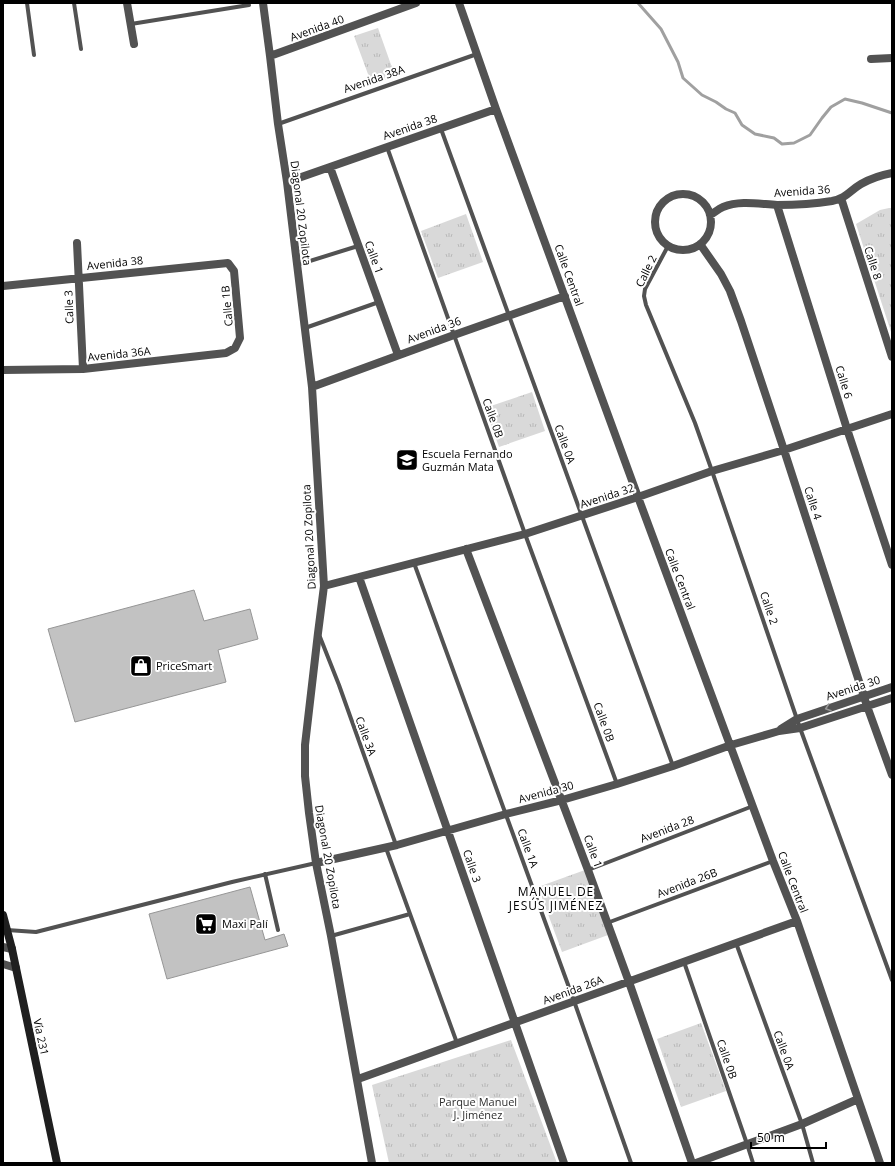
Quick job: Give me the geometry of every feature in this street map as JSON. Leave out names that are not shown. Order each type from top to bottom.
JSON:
[{"type":"main road","name":"Vía 231","points":[[3,915],[8,930],[57,1163]]},
{"type":"street","points":[[127,3],[134,44]]},
{"type":"street","name":"Diagonal 20 Zopilota","points":[[262,3],[287,182],[312,387],[324,586],[305,745],[305,776],[316,863],[358,1079],[372,1163]]},
{"type":"street","name":"Avenida 40","points":[[270,56],[416,3]]},
{"type":"street","name":"Calle Central","points":[[458,3],[638,497],[797,922],[880,1163]]},
{"type":"street","points":[[871,59],[892,58]]},
{"type":"street","name":"Avenida 38","points":[[287,182],[496,109]]},
{"type":"street","name":"Calle 1","points":[[330,167],[398,355]]},
{"type":"street","name":"Avenida 36","points":[[710,215],[723,207],[735,204],[749,203],[777,205],[816,203],[841,198],[860,184],[879,176],[892,173]]},
{"type":"street","points":[[679,195],[692,196],[700,200],[706,207],[710,215],[710,226],[707,236],[700,244],[693,248],[684,250],[668,246],[661,240],[655,223],[656,214],[660,206],[666,200],[679,195]]},
{"type":"street","name":"Calle 8","points":[[841,198],[892,357]]},
{"type":"street","name":"Calle 6","points":[[777,205],[847,429],[892,565]]},
{"type":"street","name":"Calle 3","points":[[77,243],[83,369]]},
{"type":"street","name":"Calle 4","points":[[700,244],[721,274],[730,291],[741,321],[867,706],[892,773]]},
{"type":"street","name":"Avenida 38","points":[[3,286],[228,263]]},
{"type":"street","name":"Calle 1B","points":[[228,263],[234,271],[236,284],[240,338],[235,348]]},
{"type":"street","name":"Avenida 36","points":[[312,387],[565,296]]},
{"type":"street","name":"Avenida 36A","points":[[3,370],[83,369],[226,353],[235,348]]},
{"type":"street","name":"Avenida 32","points":[[324,586],[525,534],[712,471],[784,450],[892,414]]},
{"type":"street","name":"Calle 1","points":[[466,550],[588,870],[692,1163]]},
{"type":"street","name":"Calle 3","points":[[359,577],[564,1163]]},
{"type":"street","name":"Avenida 30","points":[[779,731],[797,718],[892,687]]},
{"type":"street","name":"Avenida 30","points":[[316,863],[386,848],[618,784],[731,745],[779,731],[800,728],[892,698]]},
{"type":"street","name":"Avenida 26A","points":[[358,1079],[797,922]]},
{"type":"street","points":[[3,947],[12,949]]},
{"type":"street","points":[[3,964],[16,968]]},
{"type":"street","points":[[696,1163],[802,1124],[858,1099]]},
{"type":"lane","points":[[27,3],[34,55]]},
{"type":"lane","points":[[74,3],[81,49]]},
{"type":"lane","points":[[131,24],[249,5]]},
{"type":"lane","name":"Avenida 38A","points":[[278,124],[477,54]]},
{"type":"lane","name":"Calle 0A","points":[[441,128],[673,766]]},
{"type":"lane","name":"Calle 0B","points":[[387,147],[525,534],[618,784]]},
{"type":"lane","points":[[297,265],[358,246]]},
{"type":"lane","name":"Calle 2","points":[[668,246],[646,289],[644,296],[646,305],[695,423],[800,728],[892,980]]},
{"type":"lane","points":[[305,328],[378,302]]},
{"type":"lane","name":"Calle 1A","points":[[414,563],[574,1001],[630,1163]]},
{"type":"lane","name":"Calle 3A","points":[[318,633],[339,685],[396,845]]},
{"type":"lane","name":"Avenida 28","points":[[588,870],[754,806]]},
{"type":"lane","points":[[386,848],[457,1044]]},
{"type":"lane","name":"Avenida 26B","points":[[607,923],[773,861]]},
{"type":"lane","points":[[8,930],[36,932],[265,874],[316,863]]},
{"type":"lane","points":[[265,874],[278,930]]},
{"type":"lane","points":[[331,936],[410,914]]},
{"type":"lane","name":"Calle 0A","points":[[736,943],[802,1124],[813,1163]]},
{"type":"lane","name":"Calle 0B","points":[[684,962],[753,1163]]},
{"type":"green space","points":[[378,28],[395,76],[372,85],[354,36]]},
{"type":"green space","points":[[892,208],[892,335],[856,224],[880,210]]},
{"type":"green space","points":[[466,214],[483,262],[438,278],[421,231]]},
{"type":"green space","points":[[532,392],[545,431],[499,447],[485,408]]},
{"type":"green space","points":[[585,870],[608,935],[562,952],[538,887]]},
{"type":"green space","points":[[701,1023],[726,1091],[681,1107],[657,1039]]},
{"type":"green space","name":"Parque Manuel J. Jiménez","points":[[511,1040],[557,1163],[389,1163],[372,1085]]},
{"type":"building","name":"PriceSmart","points":[[194,590],[204,621],[250,609],[258,639],[218,650],[226,682],[75,722],[48,629]]},
{"type":"building","name":"Maxi Palí","points":[[250,887],[265,940],[284,934],[288,946],[167,979],[149,914]]},
{"type":"waterway","points":[[638,3],[661,29],[678,62],[683,78],[702,95],[735,113],[742,125],[755,134],[774,138],[782,144],[794,143],[810,135],[831,107],[845,99],[892,113]]},
{"type":"place","name":"Escuela Fernando Guzmán Mata","points":[[407,460]]},
{"type":"place","name":"PriceSmart","points":[[141,666]]},
{"type":"place","name":"Maxi Palí","points":[[206,924]]},
{"type":"district","name":"MANUEL DE JESÚS JIMÉNEZ","points":[[556,899]]}]
